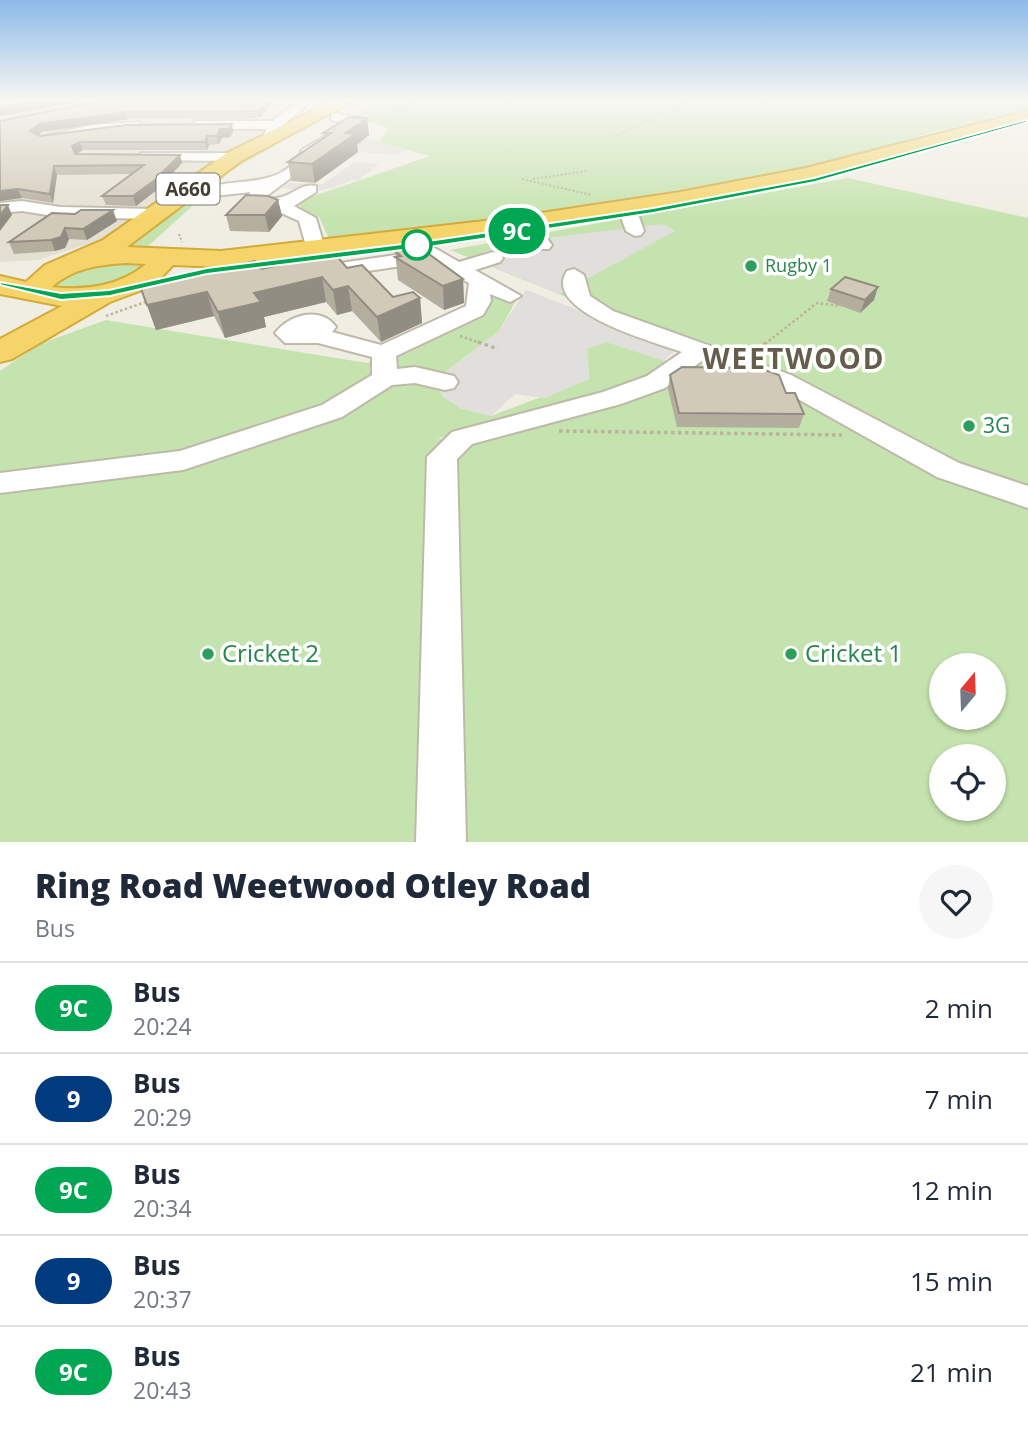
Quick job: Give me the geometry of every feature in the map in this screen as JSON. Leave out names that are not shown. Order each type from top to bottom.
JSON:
[{"type":"highway","name":"A660","points":[[80,260],[112,246],[259,140]]},
{"type":"highway","name":"A660","points":[[153,266],[156,244],[215,191],[280,140]]},
{"type":"highway","points":[[0,352],[37,329],[110,293],[153,266],[221,259],[314,261],[630,218],[935,140]]},
{"type":"highway","points":[[0,271],[80,260],[219,269],[536,237],[815,180],[961,140]]},
{"type":"highway","points":[[0,328],[38,293],[41,281],[80,260]]},
{"type":"highway","points":[[0,285],[38,293],[110,293]]},
{"type":"street","points":[[328,140],[307,153],[307,159],[257,194],[255,201],[277,205],[307,218],[314,261],[425,250],[510,296]]},
{"type":"street","points":[[166,157],[181,141]]},
{"type":"street","points":[[125,157],[234,157]]},
{"type":"street","points":[[215,191],[269,185]]},
{"type":"street","points":[[277,205],[293,201],[310,189]]},
{"type":"street","points":[[0,192],[24,190],[25,203],[22,206]]},
{"type":"street","points":[[0,208],[22,206],[60,212],[155,215]]},
{"type":"street","points":[[468,275],[493,258]]},
{"type":"street","points":[[0,483],[183,460],[332,411],[384,365],[438,329],[475,310],[480,301],[468,275]]},
{"type":"street","points":[[575,275],[575,290],[580,302],[605,316],[782,380],[948,470],[1028,497]]},
{"type":"street","points":[[318,336],[384,365],[445,382]]},
{"type":"street","points":[[441,842],[442,457],[463,438],[612,398],[656,382],[700,351]]},
{"type":"path","points":[[531,180],[587,171]]},
{"type":"path","points":[[522,179],[592,195],[630,218]]},
{"type":"path","points":[[742,367],[755,351],[817,303],[841,306]]},
{"type":"path","points":[[438,329],[498,349]]},
{"type":"path","points":[[549,431],[844,435]]},
{"type":"shaded area","points":[[0,140],[249,140],[215,159],[101,240],[38,260],[0,262]]},
{"type":"shaded area","points":[[362,140],[375,140],[405,150],[398,155],[347,151]]},
{"type":"shaded area","points":[[355,162],[379,164],[358,180],[351,180],[333,188],[316,191],[282,188],[289,183],[323,184]]},
{"type":"shaded area","points":[[662,224],[675,231],[559,294],[476,260],[485,251],[539,239]]},
{"type":"shaded area","points":[[526,290],[678,348],[664,361],[607,342],[587,349],[589,379],[545,398],[515,394],[491,416],[460,408],[442,396],[435,380],[499,331]]},
{"type":"green space","points":[[275,140],[284,140],[231,171],[146,248],[121,246],[227,164]]},
{"type":"green space","points":[[381,140],[906,140],[821,166],[510,218],[330,241],[319,217],[301,208],[299,201],[430,156],[379,143]]},
{"type":"green space","points":[[848,178],[1028,218],[1028,842],[0,842],[0,371],[39,344],[106,320],[367,363],[470,318],[486,291],[517,299],[499,331],[435,380],[460,408],[491,416],[589,379],[587,348],[607,342],[675,364],[699,351],[450,250]],"holes":[[[675,364],[612,398],[462,438],[436,439],[604,395]]]},
{"type":"green space","points":[[102,261],[142,263],[143,268],[139,274],[98,289],[52,288],[51,283]]},
{"type":"building","points":[[0,140],[206,140],[80,142],[72,146],[75,154],[180,155],[155,180],[133,196],[102,196],[144,165],[54,166],[50,194],[18,189],[0,191]]},
{"type":"building","points":[[320,140],[346,140],[312,164],[288,162]]},
{"type":"building","points":[[246,195],[268,196],[278,200],[265,215],[226,215]]},
{"type":"building","points":[[0,205],[8,205],[0,215]]},
{"type":"building","points":[[81,210],[113,210],[83,229],[65,228],[61,237],[9,242],[52,213],[75,214]]},
{"type":"building","points":[[418,246],[463,279],[443,286],[395,257],[401,256],[395,251]]},
{"type":"building","points":[[335,254],[347,268],[362,265],[393,297],[413,292],[420,298],[377,317],[348,286],[333,290],[322,277],[254,293],[261,302],[218,312],[207,292],[147,305],[140,286],[255,261],[261,269]]},
{"type":"building","points":[[845,277],[878,287],[865,300],[831,289]]},
{"type":"building","points":[[682,367],[759,368],[779,375],[786,393],[795,393],[804,414],[679,413],[670,375]]},
{"type":"bus line","name":"9C","points":[[0,285],[35,291],[41,295],[79,296],[110,293],[144,282],[207,271],[435,243],[720,198],[815,180],[959,140]]},
{"type":"place","name":"Rugby 1","points":[[751,266]]},
{"type":"place","name":"3G","points":[[969,426]]},
{"type":"place","name":"Cricket 2","points":[[208,654]]},
{"type":"place","name":"Cricket 1","points":[[791,654]]},
{"type":"district","name":"WEETWOOD","points":[[794,359]]}]
